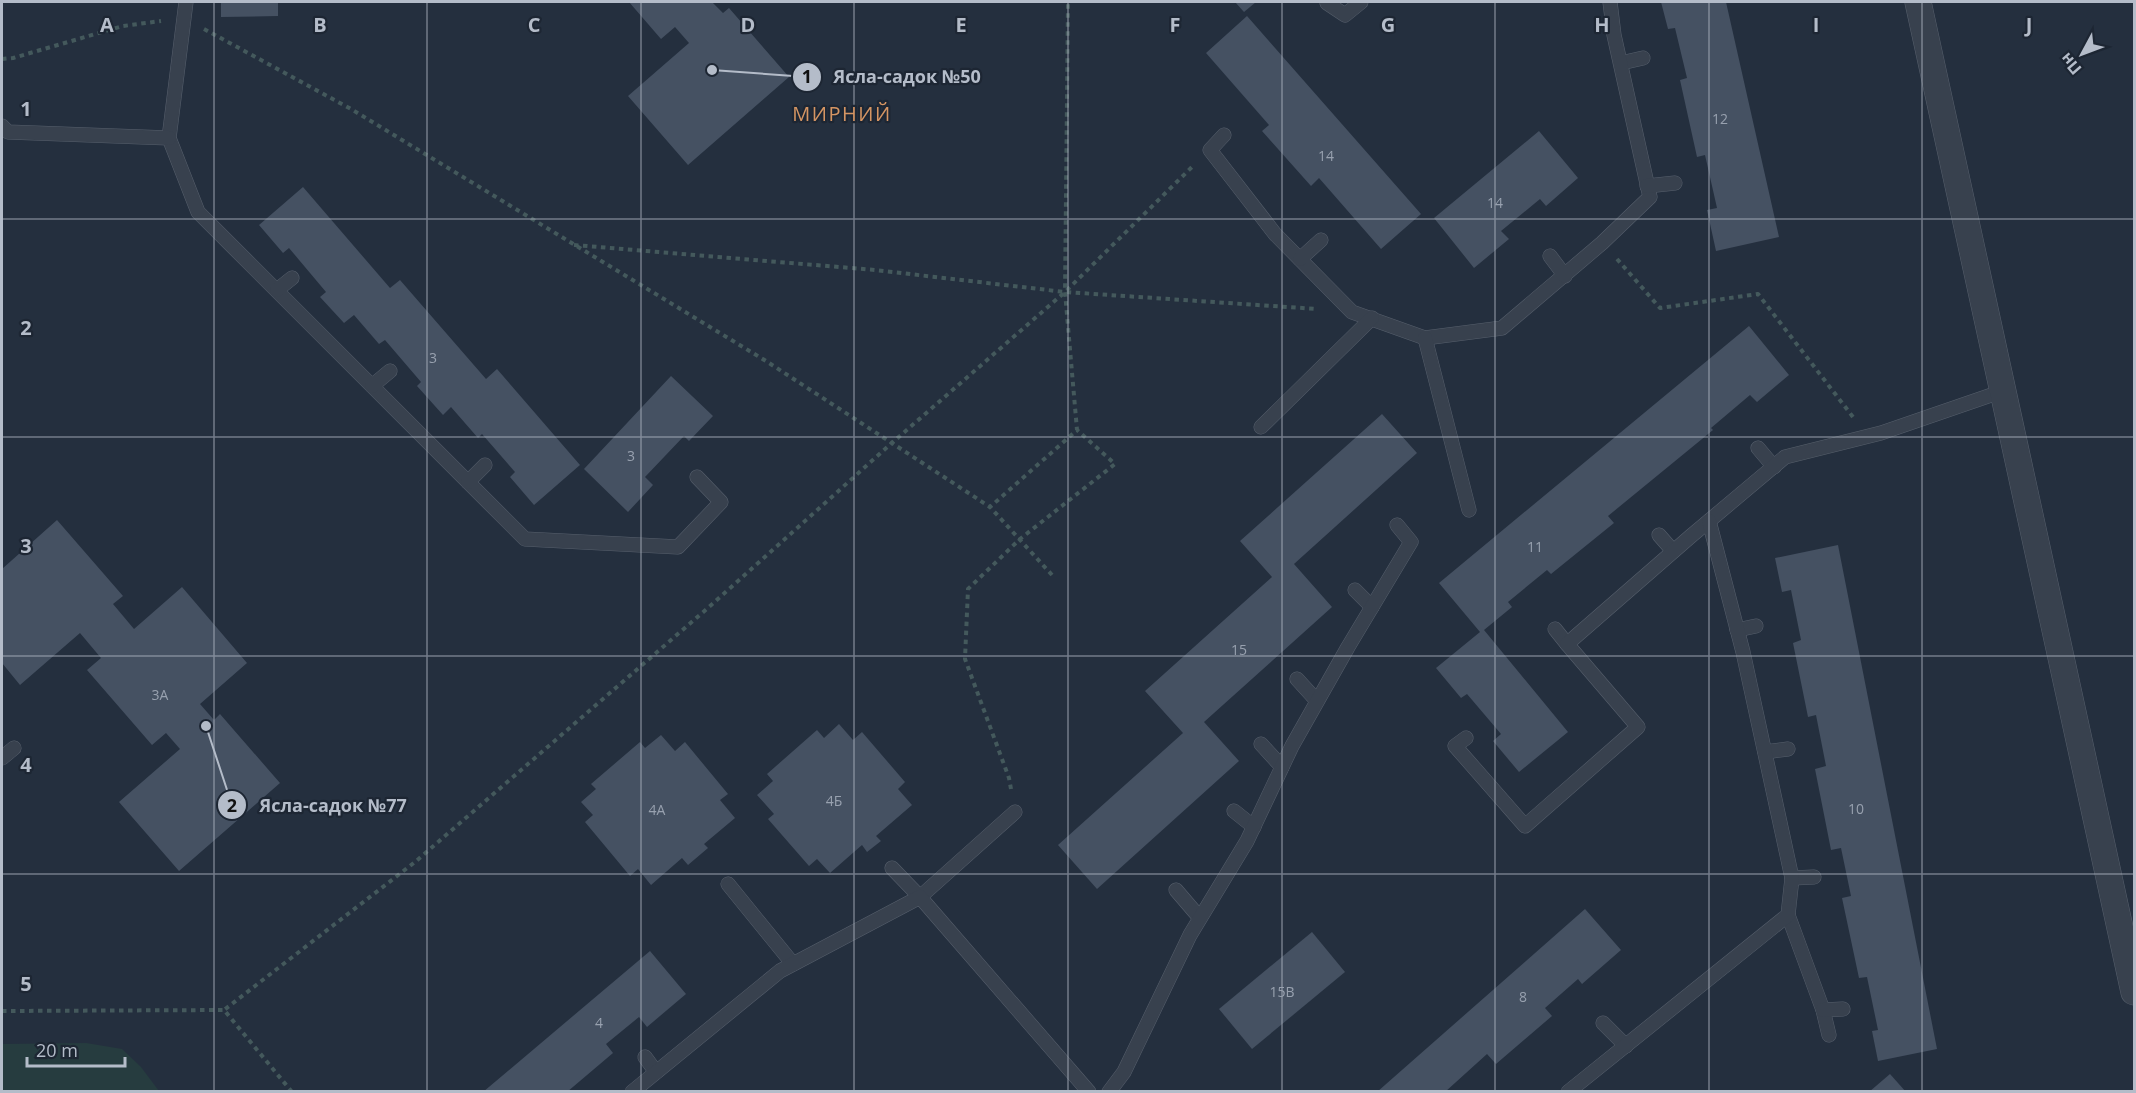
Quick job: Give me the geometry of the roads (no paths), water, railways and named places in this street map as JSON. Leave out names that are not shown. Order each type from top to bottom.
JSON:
[{"type":"street","points":[[1918,2],[2134,992]]},
{"type":"lane","points":[[186,2],[169,138],[198,212],[525,539],[678,547],[722,502],[697,477]]},
{"type":"lane","points":[[1328,3],[1345,15],[1361,2]]},
{"type":"lane","points":[[1224,135],[1210,150],[1275,234],[1352,312],[1425,338],[1502,328],[1565,276],[1650,197],[1614,35],[1610,2]]},
{"type":"lane","points":[[1621,63],[1643,58]]},
{"type":"lane","points":[[2,126],[8,132],[169,138]]},
{"type":"lane","points":[[1647,186],[1675,183]]},
{"type":"lane","points":[[1300,259],[1321,240]]},
{"type":"lane","points":[[1550,256],[1565,276]]},
{"type":"lane","points":[[277,290],[292,278]]},
{"type":"lane","points":[[1261,428],[1372,318]]},
{"type":"lane","points":[[1425,338],[1469,510]]},
{"type":"lane","points":[[372,386],[390,370]]},
{"type":"lane","points":[[1567,644],[1673,551],[1785,458],[1867,436],[2003,391]]},
{"type":"lane","points":[[1758,448],[1774,466]]},
{"type":"lane","points":[[468,482],[485,465]]},
{"type":"lane","points":[[1709,521],[1737,630],[1792,878],[1788,915],[1823,1010],[1829,1035]]},
{"type":"lane","points":[[1109,1092],[1124,1072],[1190,935],[1254,827],[1317,701],[1411,542],[1396,525]]},
{"type":"lane","points":[[1659,536],[1673,551]]},
{"type":"lane","points":[[1355,590],[1372,607]]},
{"type":"lane","points":[[1737,630],[1756,626]]},
{"type":"lane","points":[[1466,738],[1455,746],[1525,826],[1638,727],[1555,629]]},
{"type":"lane","points":[[1297,679],[1317,701]]},
{"type":"lane","points":[[1261,744],[1282,768]]},
{"type":"lane","points":[[2,758],[14,748]]},
{"type":"lane","points":[[1765,752],[1788,748]]},
{"type":"lane","points":[[1234,811],[1254,827]]},
{"type":"lane","points":[[632,1092],[780,971],[920,897],[1015,812]]},
{"type":"lane","points":[[892,868],[920,897],[1089,1092]]},
{"type":"lane","points":[[1792,878],[1814,877]]},
{"type":"lane","points":[[728,885],[793,964]]},
{"type":"lane","points":[[1176,890],[1200,918]]},
{"type":"lane","points":[[1568,1092],[1788,915]]},
{"type":"lane","points":[[1823,1010],[1843,1009]]},
{"type":"lane","points":[[1604,1023],[1626,1046]]},
{"type":"lane","points":[[645,1057],[656,1072]]},
{"type":"place","name":"Ясла-садок №50","points":[[712,70]]},
{"type":"place","name":"Ясла-садок №77","points":[[206,726]]},
{"type":"district","name":"МИРНИЙ","points":[[842,113]]}]
